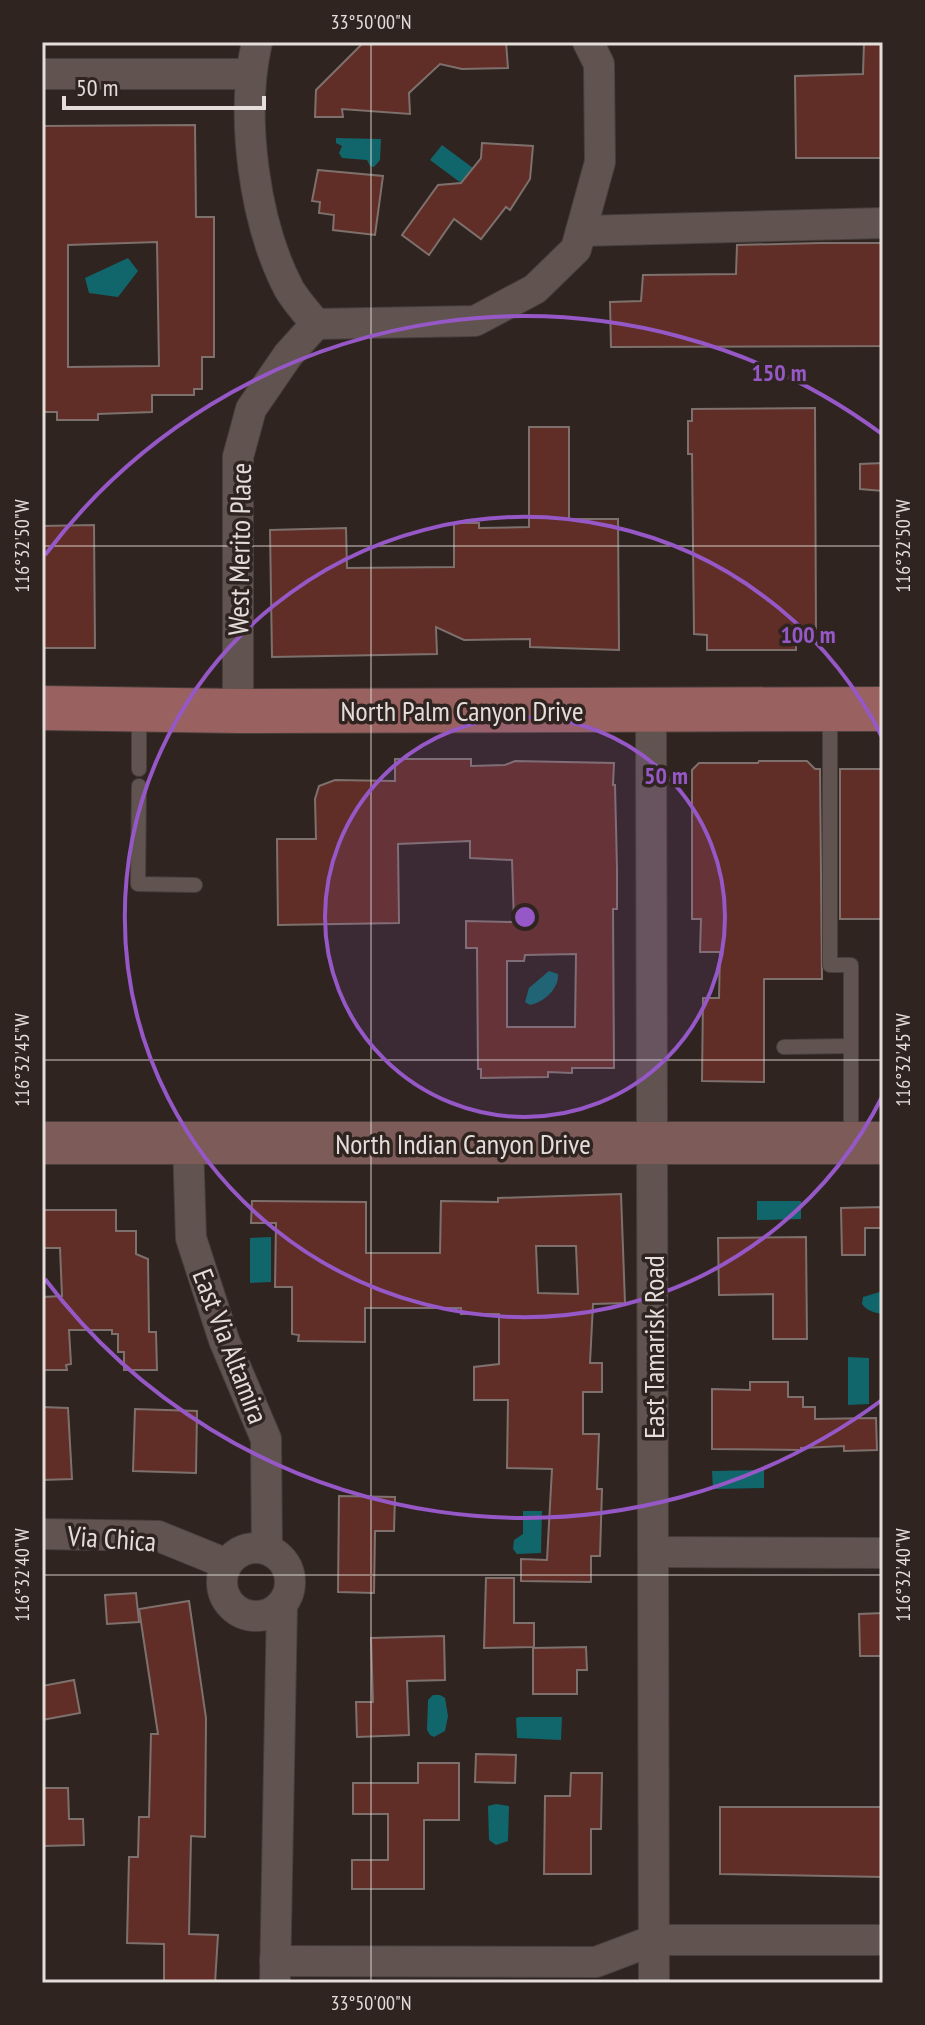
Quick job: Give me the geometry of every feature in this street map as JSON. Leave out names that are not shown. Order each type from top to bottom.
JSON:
[{"type":"main road","name":"North Palm Canyon Drive","points":[[42,708],[238,711],[883,709]]},
{"type":"main road","name":"North Indian Canyon Drive","points":[[42,1143],[867,1143]]},
{"type":"street","points":[[257,42],[250,74],[253,159],[263,224],[290,291],[316,324],[475,321],[535,289],[576,249],[600,162],[599,49]]},
{"type":"street","points":[[42,74],[250,74]]},
{"type":"street","points":[[581,231],[883,223]]},
{"type":"street","name":"West Merito Place","points":[[238,711],[238,457],[251,409],[288,355],[316,324]]},
{"type":"street","name":"East Tamarisk Road","points":[[651,710],[654,1983]]},
{"type":"street","name":"East Via Altamira","points":[[188,1143],[191,1238],[224,1340],[266,1439],[267,1549]]},
{"type":"street","name":"Via Chica","points":[[42,1534],[158,1536],[227,1564]]},
{"type":"street","points":[[267,1549],[284,1563],[289,1573],[287,1595],[273,1611],[252,1616],[232,1606],[222,1587],[227,1564],[234,1555],[244,1550],[267,1549]]},
{"type":"street","points":[[654,1552],[883,1553]]},
{"type":"street","points":[[282,1604],[275,1972],[596,1962],[654,1940],[883,1940]]},
{"type":"lane","points":[[139,710],[139,769]]},
{"type":"lane","points":[[830,710],[830,965],[851,965],[851,1046],[867,1143]]},
{"type":"lane","points":[[139,786],[138,884],[195,885]]},
{"type":"lane","points":[[784,1047],[851,1046]]},
{"type":"water","points":[[336,138],[381,139],[380,160],[374,167],[367,160],[342,158],[339,153],[342,146],[336,143]]},
{"type":"water","points":[[442,145],[473,168],[461,183],[430,160]]},
{"type":"water","points":[[128,258],[138,271],[118,297],[89,293],[85,278]]},
{"type":"water","points":[[549,971],[558,974],[553,990],[535,1003],[530,1005],[525,1002],[529,988]]},
{"type":"water","points":[[757,1201],[801,1201],[801,1219],[757,1220]]},
{"type":"water","points":[[271,1237],[271,1282],[250,1283],[250,1238]]},
{"type":"water","points":[[883,1291],[883,1314],[871,1311],[862,1304],[863,1297]]},
{"type":"water","points":[[848,1357],[869,1358],[869,1404],[848,1405]]},
{"type":"water","points":[[764,1470],[764,1488],[713,1489],[712,1471]]},
{"type":"water","points":[[523,1511],[542,1511],[541,1553],[517,1554],[513,1549],[514,1540],[523,1534]]},
{"type":"water","points":[[433,1695],[445,1698],[448,1716],[445,1731],[434,1737],[427,1730],[428,1700]]},
{"type":"water","points":[[562,1717],[561,1740],[517,1738],[516,1718]]},
{"type":"water","points":[[488,1806],[509,1806],[508,1841],[496,1845],[489,1840]]},
{"type":"building","points":[[364,42],[506,42],[508,68],[462,69],[440,64],[409,93],[410,114],[342,109],[343,117],[315,117],[316,90]]},
{"type":"building","points":[[864,42],[883,42],[883,158],[796,158],[795,76],[863,74]]},
{"type":"building","points":[[195,125],[196,217],[214,217],[214,357],[202,357],[202,389],[194,389],[194,395],[152,395],[152,412],[98,414],[98,420],[57,420],[57,412],[42,412],[42,126]],"holes":[[[157,242],[159,366],[68,367],[68,245]]]},
{"type":"building","points":[[482,143],[533,146],[530,179],[510,210],[506,207],[481,239],[454,219],[429,255],[402,235],[438,185],[461,183],[481,158]]},
{"type":"building","points":[[318,170],[383,176],[375,235],[333,230],[334,215],[319,213],[320,202],[312,201]]},
{"type":"building","points":[[883,243],[883,346],[611,347],[610,302],[641,301],[643,275],[736,274],[737,245]]},
{"type":"building","points":[[815,408],[816,639],[796,639],[796,650],[707,650],[707,635],[694,634],[692,454],[688,454],[688,421],[692,421],[692,409]]},
{"type":"building","points":[[529,427],[569,427],[569,519],[618,519],[619,650],[530,647],[530,639],[464,640],[436,627],[437,654],[272,657],[270,530],[346,528],[347,568],[454,567],[454,523],[479,523],[479,528],[529,527]]},
{"type":"building","points":[[883,463],[883,491],[860,489],[860,464]]},
{"type":"building","points":[[94,525],[95,648],[42,648],[42,526]]},
{"type":"building","points":[[395,759],[471,759],[471,766],[505,765],[515,761],[614,763],[617,909],[613,909],[614,1068],[572,1068],[572,1073],[548,1072],[548,1077],[481,1078],[481,1069],[478,1069],[477,948],[466,948],[466,921],[514,922],[512,860],[470,858],[470,841],[398,844],[399,923],[278,925],[277,839],[316,839],[315,799],[319,786],[335,780],[395,781]],"holes":[[[576,954],[575,1027],[507,1027],[507,961],[524,961],[525,955]]]},
{"type":"building","points":[[807,761],[815,769],[820,769],[822,979],[764,979],[764,1082],[702,1081],[703,998],[719,998],[720,952],[700,952],[701,919],[692,919],[692,770],[699,763]]},
{"type":"building","points":[[840,769],[883,769],[883,919],[840,919]]},
{"type":"building","points":[[621,1194],[625,1303],[593,1304],[590,1363],[602,1363],[602,1392],[583,1392],[583,1434],[599,1434],[597,1489],[602,1489],[600,1556],[591,1556],[591,1582],[521,1581],[521,1559],[547,1560],[552,1469],[507,1468],[508,1400],[474,1400],[474,1367],[499,1364],[499,1314],[461,1314],[461,1308],[365,1308],[365,1342],[298,1341],[299,1335],[292,1334],[292,1287],[275,1287],[276,1223],[251,1223],[252,1201],[366,1202],[366,1253],[440,1253],[441,1201],[498,1202],[498,1198]],"holes":[[[536,1246],[576,1246],[578,1294],[538,1293]]]},
{"type":"building","points":[[883,1207],[883,1228],[865,1228],[865,1255],[842,1255],[841,1208]]},
{"type":"building","points":[[42,1210],[116,1210],[116,1231],[136,1231],[136,1254],[148,1259],[149,1332],[156,1332],[157,1370],[124,1370],[124,1352],[118,1352],[118,1334],[112,1334],[112,1330],[69,1330],[71,1364],[66,1365],[67,1370],[42,1370],[43,1297],[62,1296],[60,1248],[42,1248]]},
{"type":"building","points":[[806,1237],[807,1339],[773,1339],[773,1294],[719,1295],[718,1238]]},
{"type":"building","points":[[750,1382],[788,1382],[788,1397],[803,1397],[803,1407],[815,1407],[815,1419],[876,1418],[877,1450],[844,1451],[844,1446],[801,1450],[712,1449],[712,1389],[750,1390]]},
{"type":"building","points":[[42,1407],[68,1408],[72,1479],[42,1480]]},
{"type":"building","points":[[135,1409],[197,1411],[196,1473],[133,1471]]},
{"type":"building","points":[[339,1496],[395,1497],[394,1531],[375,1531],[374,1593],[338,1592]]},
{"type":"building","points":[[486,1578],[514,1578],[514,1623],[534,1623],[534,1647],[484,1648]]},
{"type":"building","points":[[136,1593],[139,1622],[107,1624],[105,1595]]},
{"type":"building","points":[[189,1601],[206,1718],[205,1837],[191,1836],[189,1934],[218,1935],[215,1983],[164,1983],[164,1944],[127,1943],[129,1857],[138,1857],[139,1817],[149,1817],[151,1734],[158,1734],[139,1609]]},
{"type":"building","points":[[883,1613],[883,1656],[860,1656],[859,1614]]},
{"type":"building","points":[[444,1636],[445,1680],[407,1681],[409,1735],[357,1737],[356,1702],[373,1702],[371,1638]]},
{"type":"building","points":[[586,1647],[587,1670],[577,1670],[577,1694],[533,1694],[533,1648]]},
{"type":"building","points":[[74,1680],[80,1713],[42,1720],[42,1686]]},
{"type":"building","points":[[476,1754],[516,1755],[515,1783],[475,1782]]},
{"type":"building","points":[[418,1763],[459,1763],[459,1820],[424,1820],[424,1889],[352,1889],[352,1860],[388,1860],[388,1814],[353,1814],[353,1783],[418,1783]]},
{"type":"building","points":[[571,1773],[602,1773],[601,1829],[591,1829],[591,1874],[544,1874],[545,1796],[570,1796]]},
{"type":"building","points":[[42,1788],[68,1788],[69,1819],[83,1819],[84,1845],[42,1846]]},
{"type":"building","points":[[720,1807],[883,1807],[883,1877],[720,1874]]}]
